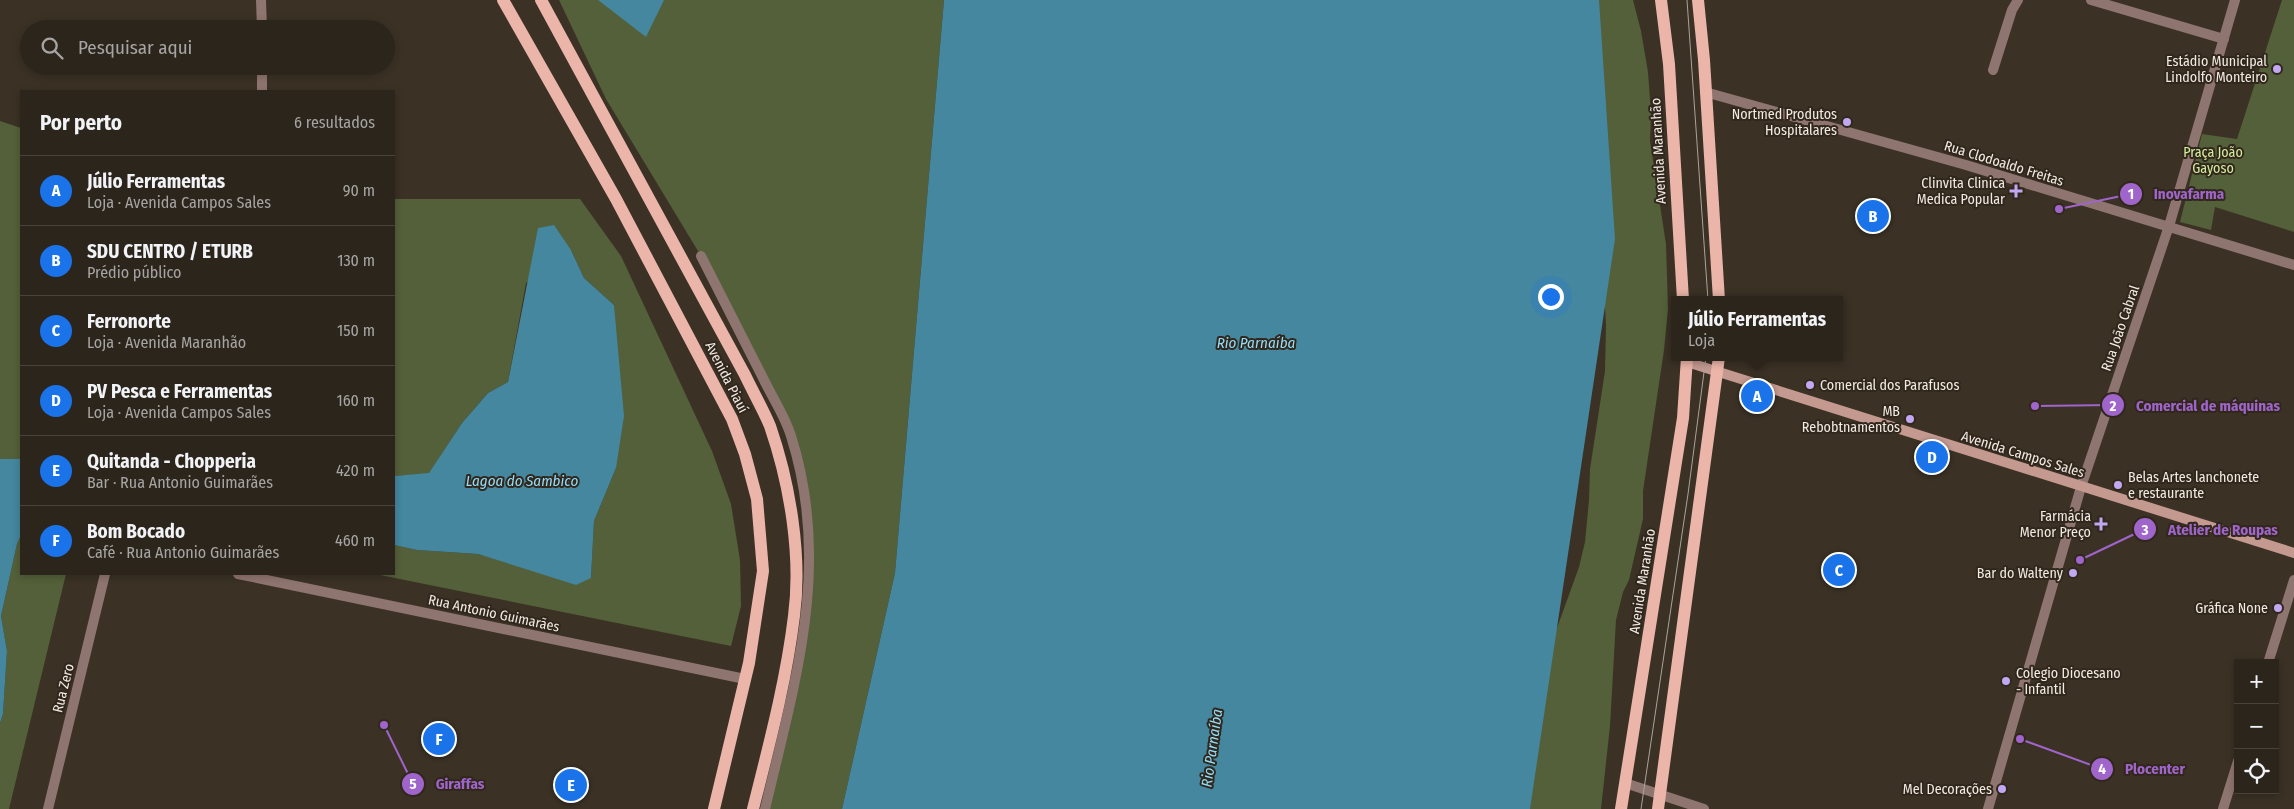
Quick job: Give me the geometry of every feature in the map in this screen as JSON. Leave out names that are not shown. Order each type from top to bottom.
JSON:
[{"type":"main road","name":"Avenida Piauí","points":[[503,0],[616,199],[732,419],[745,454],[756,499],[763,571],[745,679],[714,809]]},
{"type":"main road","name":"Avenida Maranhão","points":[[1661,0],[1669,64],[1683,296]]},
{"type":"main road","points":[[1698,0],[1719,296]]},
{"type":"main road","name":"Avenida Piauí","points":[[544,3],[745,375],[769,424],[781,462],[795,553],[794,615],[781,696],[753,809]]},
{"type":"main road","name":"Avenida Maranhão","points":[[1621,809],[1683,418],[1687,361]]},
{"type":"main road","name":"Avenida Campos Sales","points":[[1689,361],[1719,373],[2294,553]]},
{"type":"main road","points":[[1658,809],[1719,373],[1719,361]]},
{"type":"street","points":[[261,0],[262,20]]},
{"type":"street","points":[[1993,70],[2012,10],[2018,0]]},
{"type":"street","points":[[2091,0],[2224,39]]},
{"type":"street","name":"Rua João Cabral","points":[[1988,809],[2081,487],[2168,226],[2235,0]]},
{"type":"street","points":[[262,75],[262,90]]},
{"type":"street","name":"Rua Clodoaldo Freitas","points":[[1705,92],[1966,165],[2294,265]]},
{"type":"street","points":[[701,256],[790,434],[805,490],[810,542],[808,599],[799,664],[765,809]]},
{"type":"street","name":"Rua Zero","points":[[48,809],[105,575]]},
{"type":"street","name":"Rua Antonio Guimarães","points":[[243,575],[745,679]]},
{"type":"street","points":[[2269,659],[2294,580]]},
{"type":"street","points":[[2223,809],[2234,774]]},
{"type":"street","points":[[1625,784],[1704,809]]},
{"type":"green space","points":[[559,0],[944,0],[895,573],[842,809],[765,809],[799,664],[810,542],[791,434],[701,256],[606,99]]},
{"type":"green space","points":[[1587,0],[1633,0],[1641,31],[1648,72],[1651,113],[1650,141],[1666,244],[1668,309],[1664,350],[1643,491],[1643,519],[1629,580],[1623,592],[1616,620],[1610,726],[1601,809],[1523,809],[1544,664],[1579,567],[1585,542],[1590,469],[1605,371],[1606,325]]},
{"type":"green space","name":"Estádio Municipal Lindolfo Monteiro","points":[[2282,0],[2294,0],[2294,232],[2215,207],[2211,230],[2180,222],[2202,134],[2237,139]]},
{"type":"green space","points":[[0,121],[20,128],[20,459],[0,459]]},
{"type":"green space","points":[[395,199],[580,199],[621,256],[712,451],[731,504],[740,560],[741,606],[731,646],[380,575],[395,575],[395,545],[417,550],[478,554],[520,566],[591,578],[594,521],[616,468],[614,305],[584,278],[571,250],[526,283],[508,382],[488,393],[462,423],[429,474],[395,476]]},
{"type":"green space","points":[[20,537],[20,575],[66,575],[9,809],[0,809],[0,723],[3,714],[7,651],[1,616]]},
{"type":"water","points":[[598,0],[664,0],[646,37]]},
{"type":"water","name":"Rio Parnaíba","points":[[944,0],[1599,0],[1615,239],[1530,809],[842,809],[895,573]]},
{"type":"water","name":"Lagoa do Sambico","points":[[554,225],[571,250],[584,278],[614,305],[624,416],[616,468],[594,521],[591,578],[576,585],[478,554],[417,550],[395,545],[395,476],[429,473],[462,423],[488,393],[508,382],[538,228]]},
{"type":"water","points":[[0,459],[20,459],[20,537],[1,616],[7,651],[3,714],[0,723]]},
{"type":"tram line","points":[[1687,0],[1708,296]]},
{"type":"tram line","points":[[1641,809],[1688,494],[1705,361]]},
{"type":"place","name":"Estádio Municipal Lindolfo Monteiro","points":[[2277,69]]},
{"type":"place","name":"Nortmed Produtos Hospitalares","points":[[1847,122]]},
{"type":"place","name":"Clinvita Clinica Medica Popular","points":[[2016,191]]},
{"type":"place","name":"Inovafarma","points":[[2059,209]]},
{"type":"place","name":"SDU CENTRO / ETURB","points":[[1873,216]]},
{"type":"place","name":"Comercial dos Parafusos","points":[[1810,385]]},
{"type":"place","name":"Júlio Ferramentas","points":[[1757,396]]},
{"type":"place","name":"Comercial de máquinas","points":[[2035,406]]},
{"type":"place","name":"MB Rebobtnamentos","points":[[1910,419]]},
{"type":"place","name":"PV Pesca e Ferramentas","points":[[1932,457]]},
{"type":"place","name":"Belas Artes lanchonete e restaurante","points":[[2118,485]]},
{"type":"place","name":"Farmácia Menor Preço","points":[[2101,524]]},
{"type":"place","name":"Atelier de Roupas","points":[[2080,560]]},
{"type":"place","name":"Ferronorte","points":[[1839,570]]},
{"type":"place","name":"Bar do Walteny","points":[[2073,573]]},
{"type":"place","name":"Gráfica None","points":[[2278,608]]},
{"type":"place","name":"Colegio Diocesano - Infantil","points":[[2006,681]]},
{"type":"place","name":"Giraffas","points":[[384,725]]},
{"type":"place","name":"Bom Bocado","points":[[439,739]]},
{"type":"place","name":"Plocenter","points":[[2020,739]]},
{"type":"place","name":"Quitanda - Chopperia","points":[[571,785]]},
{"type":"place","name":"Mel Decorações","points":[[2002,789]]},
{"type":"park label","name":"Praça João Gayoso","points":[[2213,160]]}]
